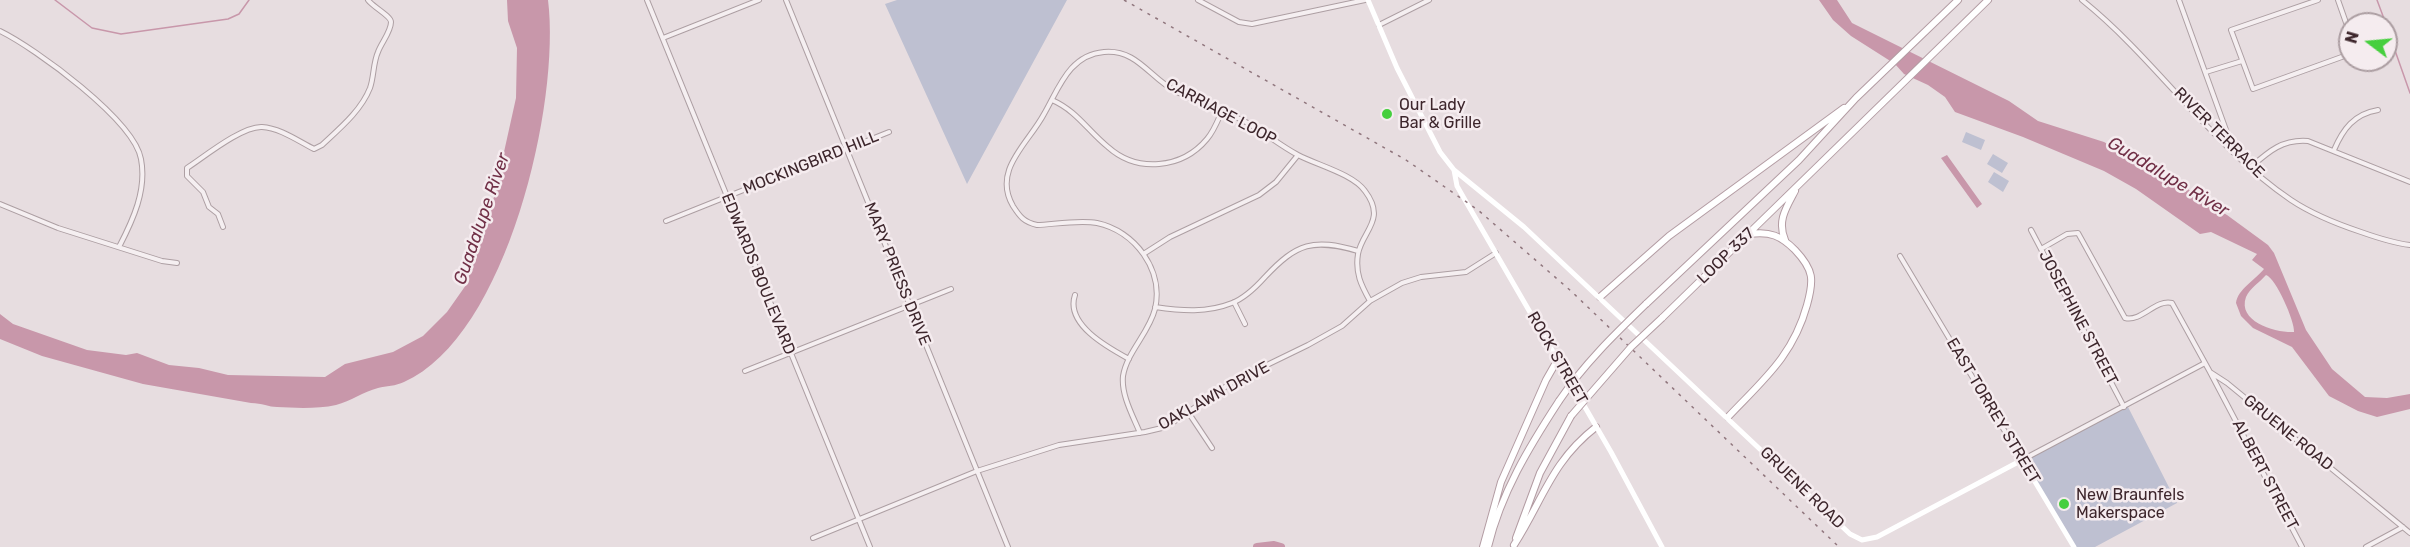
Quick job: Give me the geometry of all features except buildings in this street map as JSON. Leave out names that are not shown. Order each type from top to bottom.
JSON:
[{"type":"main road","name":"LOOP 337","points":[[1488,547],[1496,521],[1524,455],[1559,401],[1592,357],[1799,160],[1856,98],[1958,0]]},
{"type":"main road","name":"LOOP 337","points":[[1514,546],[1540,472],[1571,416],[1631,347],[1988,0]]},
{"type":"main road","points":[[1600,297],[1669,236],[1856,98]]},
{"type":"main road","points":[[1728,417],[1781,361],[1797,337],[1803,321],[1812,277],[1803,259],[1782,232],[1782,219],[1800,184]]},
{"type":"main road","points":[[1749,234],[1765,232],[1786,240]]},
{"type":"main road","points":[[1483,547],[1501,482],[1546,380],[1558,359]]},
{"type":"main road","points":[[1514,546],[1558,465],[1576,443],[1596,427]]},
{"type":"street","points":[[224,227],[218,214],[209,207],[202,192],[187,176],[187,168],[219,145],[258,127],[276,130],[314,149],[322,145],[365,98],[372,82],[376,54],[391,22],[389,17],[374,8],[368,0]]},
{"type":"street","name":"EDWARDS BOULEVARD","points":[[647,0],[870,547]]},
{"type":"street","points":[[663,38],[759,0]]},
{"type":"street","name":"MARY PRIESS DRIVE","points":[[786,0],[1008,547]]},
{"type":"street","points":[[1201,1],[1239,22],[1252,24],[1367,0]]},
{"type":"street","name":"GRUENE ROAD","points":[[1367,0],[1392,58],[1436,145],[1454,170],[1524,227],[1850,534],[1862,540],[1877,537],[2205,363],[2210,372],[2227,383],[2410,533]]},
{"type":"street","points":[[1378,26],[1429,0]]},
{"type":"street","name":"RIVER TERRACE","points":[[2082,0],[2123,34],[2235,153],[2290,199],[2339,224],[2391,242],[2410,245]]},
{"type":"street","points":[[2179,0],[2235,153]]},
{"type":"street","points":[[2318,0],[2231,30],[2253,89],[2338,58]]},
{"type":"street","points":[[0,31],[32,49],[74,81],[121,125],[136,145],[142,166],[141,192],[135,213],[119,247]]},
{"type":"street","name":"CARRIAGE LOOP","points":[[1155,307],[1156,278],[1145,253],[1127,237],[1110,226],[1094,222],[1037,225],[1029,223],[1019,216],[1006,191],[1006,175],[1011,162],[1035,130],[1066,74],[1090,55],[1116,52],[1136,59],[1173,90],[1246,122],[1298,155],[1351,180],[1365,190],[1372,204],[1374,216],[1372,228],[1358,251]]},
{"type":"street","points":[[2206,72],[2242,61]]},
{"type":"street","points":[[1052,100],[1080,118],[1116,153],[1132,161],[1151,165],[1168,163],[1191,154],[1207,139],[1222,111]]},
{"type":"street","points":[[2334,150],[2348,125],[2367,112],[2378,110]]},
{"type":"street","name":"MOCKINGBIRD HILL","points":[[666,221],[889,132]]},
{"type":"street","points":[[2251,167],[2271,149],[2289,141],[2308,141],[2410,182]]},
{"type":"street","points":[[1145,253],[1170,237],[1259,195],[1276,182],[1298,155]]},
{"type":"street","name":"ROCK STREET","points":[[1454,170],[1457,186],[1558,359],[1662,547]]},
{"type":"street","points":[[0,204],[55,227],[162,261],[177,263]]},
{"type":"street","name":"JOSEPHINE STREET","points":[[2031,230],[2124,407]]},
{"type":"street","points":[[2042,249],[2067,234],[2078,234],[2083,239],[2123,316],[2132,319],[2164,302],[2172,303],[2205,363]]},
{"type":"street","points":[[1140,433],[1126,397],[1123,375],[1129,359],[1142,339],[1155,307],[1183,311],[1205,310],[1234,302],[1254,288],[1283,257],[1300,248],[1319,244],[1339,245],[1358,251],[1359,281],[1370,301]]},
{"type":"street","name":"OAKLAWN DRIVE","points":[[813,538],[977,471],[1059,445],[1166,427],[1234,381],[1299,350],[1342,326],[1370,301],[1402,283],[1421,277],[1466,272],[1496,253]]},
{"type":"street","name":"EAST TORREY STREET","points":[[1900,256],[2074,547]]},
{"type":"street","points":[[745,370],[951,289]]},
{"type":"street","points":[[1075,295],[1072,304],[1074,314],[1108,348],[1129,359]]},
{"type":"street","points":[[1234,302],[1245,324]]},
{"type":"street","name":"ALBERT STREET","points":[[2210,372],[2302,547]]},
{"type":"street","points":[[1188,412],[1212,448]]},
{"type":"street","points":[[2366,547],[2403,527]]},
{"type":"shaded area","points":[[897,0],[1067,0],[967,184],[885,4]]},
{"type":"shaded area","points":[[1966,132],[1985,140],[1981,150],[1962,142]]},
{"type":"shaded area","points":[[1993,154],[2008,163],[2002,173],[1987,164]]},
{"type":"shaded area","points":[[1994,172],[2009,181],[2003,192],[1988,182]]},
{"type":"shaded area","points":[[2127,405],[2177,503],[2095,547],[2074,547],[2022,460]]},
{"type":"water","points":[[507,0],[548,0],[550,44],[545,96],[535,154],[520,212],[498,268],[472,318],[440,357],[404,382],[381,387],[336,405],[314,408],[274,407],[143,384],[42,356],[0,339],[0,314],[13,324],[87,350],[126,355],[137,353],[169,365],[199,368],[228,375],[325,377],[345,364],[393,352],[423,336],[447,312],[466,285],[494,197],[516,98],[517,48],[508,21]]},
{"type":"water","name":"Guadalupe River","points":[[1819,0],[1837,0],[1852,23],[2009,101],[2038,121],[2104,142],[2122,152],[2151,161],[2205,202],[2268,245],[2274,253],[2306,330],[2332,369],[2365,397],[2387,398],[2410,394],[2410,409],[2377,417],[2358,411],[2329,396],[2292,347],[2253,328],[2241,316],[2236,303],[2237,298],[2264,269],[2252,260],[2257,254],[2211,232],[2200,234],[2136,189],[2104,171],[1955,112],[1945,97],[1928,85],[1904,74],[1895,64],[1851,36],[1833,20]],"holes":[[[2266,275],[2284,301],[2294,332],[2269,328],[2252,319],[2247,313],[2246,297]]]},
{"type":"water","points":[[1947,155],[1982,204],[1977,208],[1941,158]]},
{"type":"waterway","points":[[55,0],[92,28],[121,34],[228,19],[239,14],[249,0]]},
{"type":"waterway","points":[[2377,0],[2382,12]]},
{"type":"waterway","points":[[2398,59],[2410,93]]},
{"type":"waterway","points":[[1257,547],[1274,545],[1281,547]]},
{"type":"railway","points":[[1124,0],[1406,160],[1478,210],[1571,291],[1839,547]]},
{"type":"place","name":"Our Lady Bar & Grille","points":[[1387,114]]},
{"type":"place","name":"New Braunfels Makerspace","points":[[2064,504]]}]
